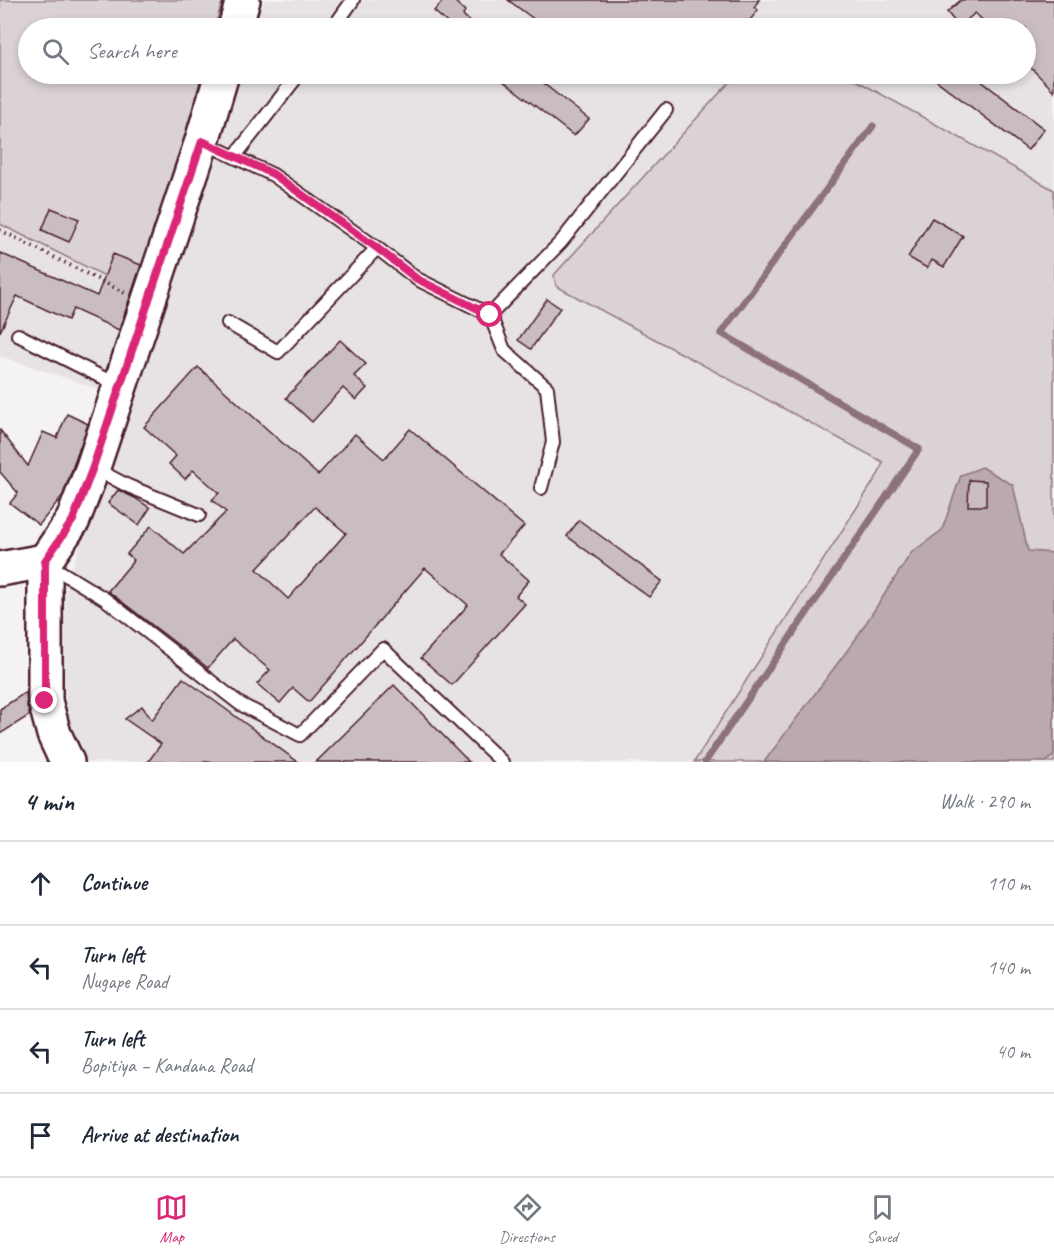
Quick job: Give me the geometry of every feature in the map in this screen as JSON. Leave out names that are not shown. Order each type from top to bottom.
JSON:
[{"type":"main road","points":[[238,18],[243,0]]},
{"type":"main road","points":[[67,762],[54,734],[45,701],[45,561],[73,520],[93,467],[219,84]]},
{"type":"main road","points":[[0,568],[45,561]]},
{"type":"lane","points":[[340,18],[353,0]]},
{"type":"lane","points":[[235,156],[291,84]]},
{"type":"lane","points":[[490,315],[561,242],[666,110]]},
{"type":"lane","points":[[202,141],[273,174],[417,279],[490,315],[504,350],[547,388],[553,442],[541,488]]},
{"type":"lane","points":[[228,323],[278,352],[377,248]]},
{"type":"lane","points":[[18,335],[120,387]]},
{"type":"lane","points":[[93,467],[128,486],[200,515]]},
{"type":"lane","points":[[45,561],[105,599],[240,704],[300,735],[383,649],[502,762]]},
{"type":"path","points":[[0,230],[148,302]]},
{"type":"shaded area","points":[[0,0],[223,0],[217,18],[18,18],[18,84],[199,84],[141,294],[0,224]]},
{"type":"shaded area","points":[[265,0],[1054,0],[1054,190],[863,84],[1036,84],[1036,18],[259,18]]},
{"type":"shaded area","points":[[237,84],[728,84],[555,275],[556,286],[884,462],[694,762],[80,762],[67,733],[61,601]]},
{"type":"shaded area","points":[[728,84],[863,84],[1054,190],[1054,762],[694,762],[879,473],[883,462],[556,286],[554,275]]},
{"type":"shaded area","points":[[0,224],[141,294],[104,391],[0,356]]},
{"type":"shaded area","points":[[982,467],[1013,485],[1028,551],[1054,553],[1054,755],[1046,762],[764,762],[855,640],[911,553],[942,530],[961,475]]},
{"type":"building","points":[[444,0],[453,0],[465,11],[463,15],[466,18],[442,18],[434,11]]},
{"type":"building","points":[[508,0],[759,0],[754,7],[758,10],[752,18],[532,18]]},
{"type":"building","points":[[961,0],[1054,0],[1054,91],[1036,73],[1036,18],[980,18],[975,13],[969,18],[952,18],[947,12]]},
{"type":"building","points":[[507,84],[544,84],[589,119],[574,136]]},
{"type":"building","points":[[941,84],[985,84],[1044,129],[1028,150]]},
{"type":"building","points":[[51,208],[79,219],[69,242],[42,230]]},
{"type":"building","points":[[932,218],[963,236],[944,267],[932,260],[927,268],[908,257]]},
{"type":"building","points":[[0,253],[97,296],[113,254],[141,265],[119,330],[73,309],[68,320],[17,296],[0,332]]},
{"type":"building","points":[[547,299],[560,308],[531,349],[518,340]]},
{"type":"building","points":[[340,340],[366,364],[354,376],[367,388],[356,400],[343,388],[312,422],[286,398]]},
{"type":"building","points":[[198,367],[318,475],[355,434],[384,459],[410,429],[524,526],[499,554],[529,580],[516,596],[525,604],[452,685],[421,658],[468,605],[425,568],[309,702],[293,688],[280,703],[257,684],[270,670],[233,639],[208,668],[108,591],[134,560],[127,554],[151,526],[184,554],[226,512],[212,500],[219,493],[193,470],[185,479],[169,464],[176,456],[144,427]],"holes":[[[315,507],[346,533],[288,599],[257,569]]]},
{"type":"building","points":[[67,414],[88,424],[63,495],[39,525],[10,503],[18,493],[0,472],[0,430],[28,466],[43,432],[57,438]]},
{"type":"building","points":[[969,480],[986,481],[986,506],[968,506]]},
{"type":"building","points":[[118,490],[150,508],[139,525],[108,503]]},
{"type":"building","points":[[579,520],[662,581],[649,597],[567,536]]},
{"type":"building","points":[[183,678],[298,762],[148,762],[161,744],[125,719],[142,706],[152,720]]},
{"type":"building","points":[[394,685],[469,762],[316,762]]},
{"type":"building","points":[[26,692],[30,715],[0,734],[0,709]]},
{"type":"waterway","points":[[705,762],[919,449],[721,333],[873,126]]},
{"type":"route","points":[[45,701],[45,561],[73,520],[93,467],[202,141],[273,174],[417,279],[490,315]]}]
